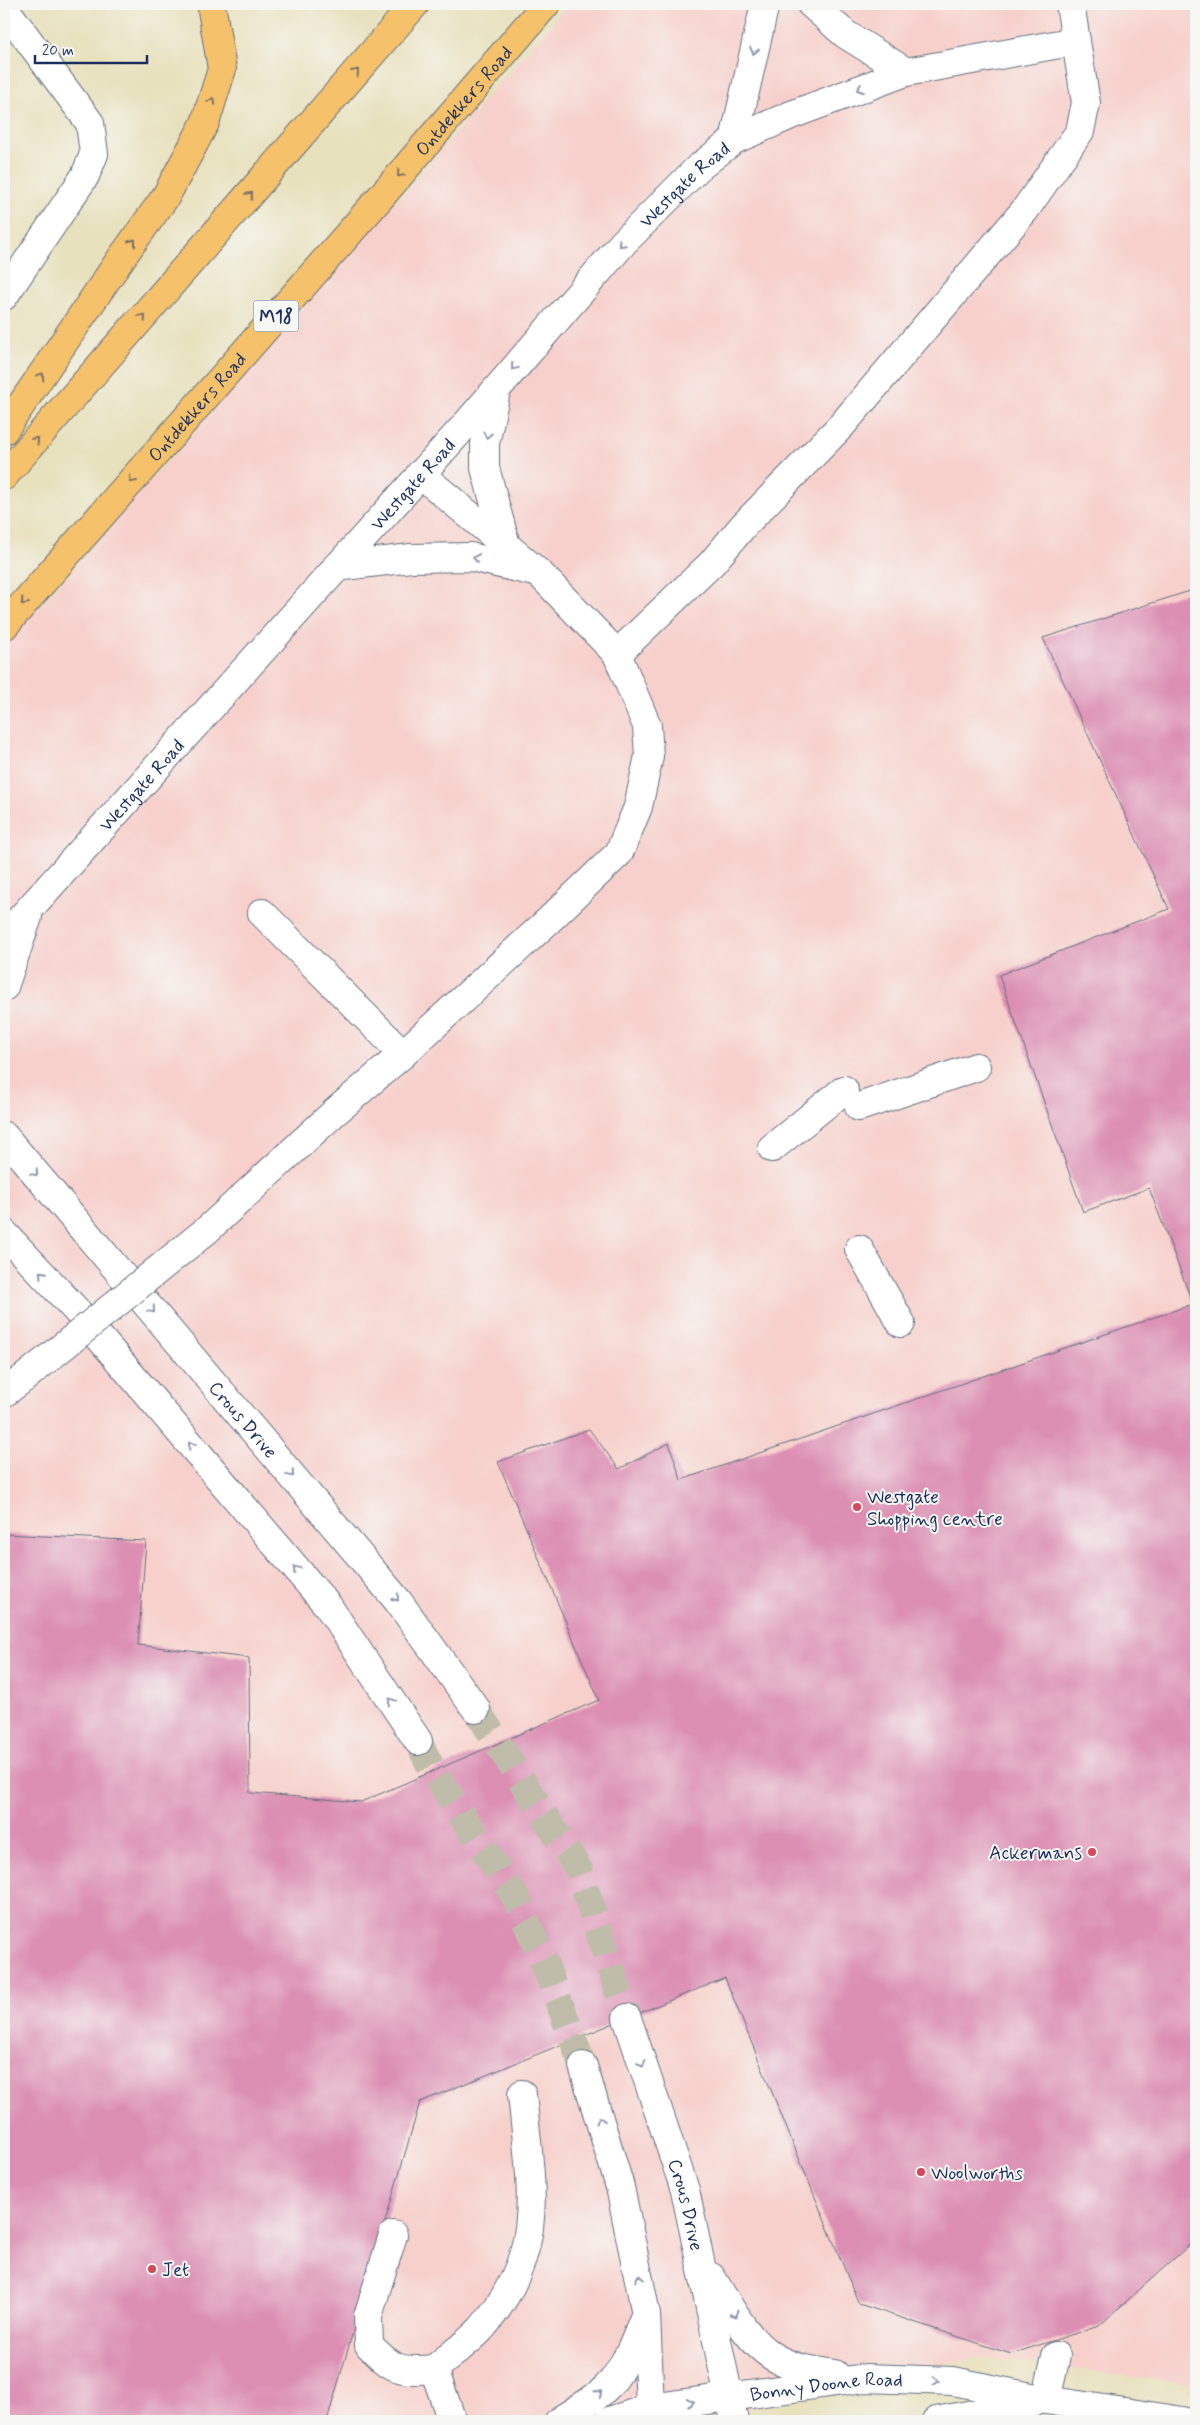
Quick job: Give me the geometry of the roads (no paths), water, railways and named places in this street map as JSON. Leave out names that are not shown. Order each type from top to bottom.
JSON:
[{"type":"main road","points":[[210,4],[222,70]]},
{"type":"main road","points":[[4,430],[166,196],[205,123],[222,70],[229,18],[228,4]]},
{"type":"main road","points":[[4,476],[415,4]]},
{"type":"main road","name":"Ontdekkers Road","points":[[4,626],[379,199],[546,4]]},
{"type":"street","name":"Westgate Road","points":[[4,937],[420,474],[622,243],[698,168],[734,140],[765,4]]},
{"type":"street","points":[[811,4],[845,34],[906,72]]},
{"type":"street","points":[[617,654],[712,562],[744,525],[842,425],[1025,210],[1080,131],[1084,121],[1086,103],[1070,4]]},
{"type":"street","points":[[4,296],[71,200],[85,176],[94,154],[90,123],[6,10]]},
{"type":"street","points":[[734,140],[791,115],[906,72],[1076,41]]},
{"type":"street","points":[[497,387],[485,444],[485,468],[506,545]]},
{"type":"street","points":[[14,1386],[207,1230],[335,1112],[403,1054],[619,853],[638,807],[648,756],[647,726],[617,654],[540,574],[420,474]]},
{"type":"street","points":[[336,566],[411,558],[471,557],[540,574]]},
{"type":"street","points":[[4,987],[31,906]]},
{"type":"street","points":[[262,913],[403,1054]]},
{"type":"street","points":[[772,1148],[851,1099],[976,1067]]},
{"type":"street","name":"Crous Drive","points":[[4,1136],[398,1601],[476,1709]]},
{"type":"street","points":[[4,1232],[76,1310],[328,1606],[418,1741]]},
{"type":"street","points":[[859,1249],[901,1323]]},
{"type":"street","name":"Crous Drive","points":[[626,2018],[685,2190],[732,2409]]},
{"type":"street","points":[[583,2066],[620,2187],[646,2314],[651,2415]]},
{"type":"street","points":[[393,2235],[368,2316],[370,2345],[388,2364],[412,2371],[434,2369],[480,2330],[510,2290],[527,2248],[532,2197],[522,2094]]},
{"type":"street","points":[[700,2258],[746,2331],[772,2356],[802,2369],[865,2378]]},
{"type":"street","points":[[559,2421],[599,2394],[614,2380],[628,2355],[646,2314]]},
{"type":"street","points":[[1046,2400],[1056,2356]]},
{"type":"street","points":[[434,2369],[452,2421]]},
{"type":"street","name":"Bonny Doone Road","points":[[609,2421],[651,2415],[732,2409],[865,2378],[953,2381],[1046,2400],[1183,2421]]},
{"type":"street","name":"Bonny Doone Road","points":[[936,2421],[1046,2400]]},
{"type":"tunnel","points":[[476,1709],[579,1870],[627,2018]]},
{"type":"tunnel","points":[[418,1741],[433,1771],[516,1898],[545,1965],[583,2066]]},
{"type":"place","name":"Westgate Shopping centre","points":[[857,1507]]},
{"type":"place","name":"Ackermans","points":[[1092,1852]]},
{"type":"place","name":"Woolworths","points":[[921,2172]]},
{"type":"place","name":"Jet","points":[[152,2269]]}]
